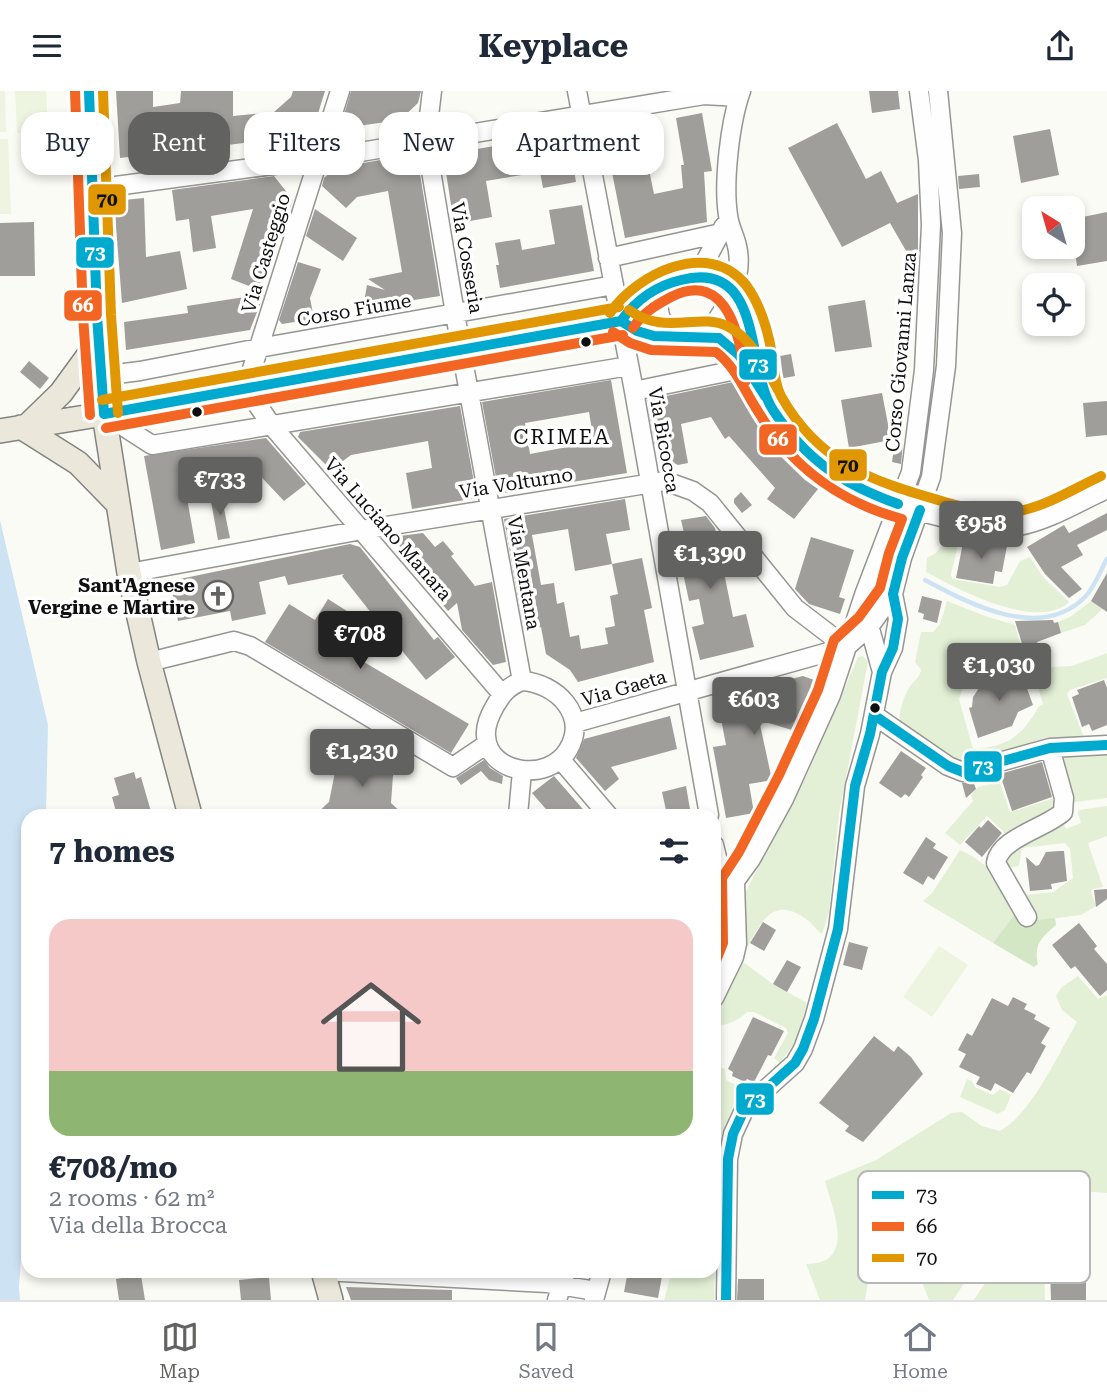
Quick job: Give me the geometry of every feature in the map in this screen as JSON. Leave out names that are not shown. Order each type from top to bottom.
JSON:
[{"type":"main road","points":[[89,91],[104,414],[129,573],[149,662],[188,809]]},
{"type":"main road","points":[[16,428],[61,393],[99,341]]},
{"type":"main road","points":[[16,428],[104,414]]},
{"type":"main road","points":[[16,428],[78,463],[118,504]]},
{"type":"main road","points":[[325,1278],[331,1300]]},
{"type":"street","name":"Via Casteggio","points":[[334,112],[341,91]]},
{"type":"street","name":"Via Cosseria","points":[[429,112],[432,91]]},
{"type":"street","name":"Via Bicocca","points":[[577,91],[581,112]]},
{"type":"street","name":"Corso Giovanni Lanza","points":[[846,647],[869,627],[893,594],[902,558],[909,507],[924,369],[931,225],[928,160],[919,91]]},
{"type":"street","name":"Corso Giovanni Lanza","points":[[725,888],[751,859],[792,781],[831,695],[864,595],[909,507],[931,477],[946,366],[952,233],[937,91]]},
{"type":"street","points":[[605,112],[704,95],[740,94],[728,157],[724,224],[697,277]]},
{"type":"street","points":[[93,189],[244,169]]},
{"type":"street","name":"Via Casteggio","points":[[246,388],[313,175]]},
{"type":"street","name":"Via Cosseria","points":[[432,175],[461,349]]},
{"type":"street","name":"Via Bicocca","points":[[593,175],[708,809]]},
{"type":"street","points":[[608,258],[724,224]]},
{"type":"street","points":[[706,336],[722,315],[732,291],[739,260],[724,224]]},
{"type":"street","points":[[621,321],[631,306],[671,281],[697,277],[711,279],[732,291],[749,323],[758,358],[761,387]]},
{"type":"street","name":"Corso Fiume","points":[[101,376],[614,285]]},
{"type":"street","points":[[660,287],[658,311],[672,338]]},
{"type":"street","points":[[104,414],[621,321],[640,333],[672,338],[717,337],[726,341],[746,365],[797,444],[814,461],[860,491],[909,507],[1007,528],[1038,521],[1107,489]]},
{"type":"street","name":"Via Mentana","points":[[461,349],[522,681]]},
{"type":"street","points":[[634,391],[731,371],[746,365]]},
{"type":"street","points":[[104,414],[152,445],[629,366]]},
{"type":"street","name":"Via Luciano Manara","points":[[246,388],[272,426],[502,694]]},
{"type":"street","name":"Via Volturno","points":[[129,573],[362,530],[665,481],[677,484],[710,503],[795,608],[846,647]]},
{"type":"street","points":[[726,1300],[728,1159],[733,1134],[746,1108],[795,1063],[814,1019],[838,929],[855,786],[874,715],[882,672],[893,648],[897,622],[893,594]]},
{"type":"street","points":[[864,595],[869,627],[882,672]]},
{"type":"street","points":[[149,662],[234,641],[250,646],[453,767],[487,744]]},
{"type":"street","name":"Via Gaeta","points":[[575,723],[846,647]]},
{"type":"street","points":[[522,681],[534,682],[554,691],[571,711],[575,723],[574,737],[561,760],[536,771],[522,771],[508,766],[494,755],[487,744],[485,734],[502,694],[513,684],[522,681]]},
{"type":"street","points":[[874,715],[959,771],[968,771],[1050,748],[1107,745]]},
{"type":"street","points":[[1027,917],[996,863],[997,857],[1007,845],[1060,816],[1065,809],[1050,748]]},
{"type":"street","points":[[561,760],[603,809]]},
{"type":"street","points":[[519,809],[522,771]]},
{"type":"street","points":[[721,984],[737,944],[725,888]]},
{"type":"street","points":[[505,1278],[561,1285],[595,1296],[600,1278]]},
{"type":"green space","points":[[0,91],[5,91],[6,132],[0,132]]},
{"type":"green space","points":[[15,91],[46,91],[47,112],[21,112],[21,133],[17,133]]},
{"type":"green space","points":[[0,139],[8,139],[11,214],[0,214]]},
{"type":"green space","points":[[952,532],[959,533],[960,537],[952,579],[1000,587],[1007,585],[1020,561],[1030,557],[1043,577],[1069,602],[1055,610],[1020,610],[979,598],[926,572],[927,558],[936,553]]},
{"type":"green space","points":[[947,601],[1015,625],[1021,647],[1016,652],[974,667],[969,672],[959,699],[973,749],[996,746],[1013,738],[1043,704],[1032,668],[1072,666],[1107,653],[1107,678],[1070,690],[1067,694],[1085,740],[967,765],[953,763],[900,722],[905,695],[921,670],[915,662],[921,632],[933,632],[940,624]]},
{"type":"green space","points":[[1091,601],[1103,609],[1085,625],[1061,633],[1058,622],[1070,617]]},
{"type":"green space","points":[[863,656],[868,662],[839,814],[829,912],[822,934],[798,914],[778,910],[764,920],[746,949],[746,891],[806,777],[858,657]]},
{"type":"green space","points":[[1107,753],[1107,798],[1067,803],[1058,758],[1062,755]]},
{"type":"green space","points":[[998,782],[1010,812],[1055,798],[1058,809],[1007,835],[987,816],[960,845],[945,833],[973,801],[971,795],[978,787]]},
{"type":"green space","points":[[1107,806],[1107,836],[1088,843],[1103,887],[1091,892],[1096,906],[1081,915],[1035,921],[1024,895],[1053,892],[1073,878],[1070,849],[1065,843],[1022,848],[1019,866],[1008,868],[1003,853],[1061,820],[1066,829],[1081,823],[1079,810]]},
{"type":"green space","points":[[960,850],[988,868],[1017,911],[993,943],[923,901],[932,893]]},
{"type":"green space","points":[[1017,911],[1028,921],[1055,918],[1056,925],[1038,946],[1038,964],[1034,967],[993,943]]},
{"type":"green space","points":[[939,946],[968,965],[932,1017],[903,997]]},
{"type":"green space","points":[[743,962],[773,984],[807,1003],[797,1039],[780,1063],[774,1058],[788,1033],[786,1028],[754,1012],[747,1012],[732,1022],[721,1025],[721,1003]]},
{"type":"green space","points":[[1078,976],[1098,999],[1107,995],[1107,1193],[1090,1192],[1090,1171],[858,1171],[858,1283],[868,1283],[865,1300],[820,1300],[806,1264],[822,1262],[832,1255],[837,1246],[836,1220],[825,1181],[876,1160],[951,1113],[962,1112],[982,1126],[1000,1131],[1011,1123],[1043,1082],[1077,1022],[1062,1010],[1056,996],[1062,987]]},
{"type":"green space","points":[[721,1068],[725,1069],[726,1080],[748,1091],[733,1106],[721,1136]]},
{"type":"green space","points":[[967,1079],[972,1081],[975,1087],[993,1095],[1000,1089],[1011,1095],[1005,1110],[998,1114],[960,1097]]},
{"type":"green space","points":[[670,1278],[715,1278],[714,1300],[664,1300]]},
{"type":"green space","points":[[922,1283],[964,1283],[953,1300],[929,1300]]},
{"type":"green space","points":[[985,1283],[1045,1283],[1045,1300],[974,1300]]},
{"type":"water","points":[[0,520],[48,725],[46,809],[21,809],[20,1300],[0,1300]]},
{"type":"building","points":[[116,91],[153,91],[153,107],[180,103],[181,91],[233,91],[233,116],[244,115],[244,143],[230,145],[230,112],[128,112],[128,157],[120,158]]},
{"type":"building","points":[[293,91],[325,91],[318,112],[274,112],[291,97]]},
{"type":"building","points":[[351,91],[421,91],[418,103],[408,112],[379,112],[379,123],[365,125],[365,112],[345,112]]},
{"type":"building","points":[[869,91],[898,91],[900,109],[872,113]]},
{"type":"building","points":[[702,113],[712,171],[704,172],[707,222],[625,238],[613,175],[650,175],[654,194],[683,188],[681,165],[684,165],[676,118]]},
{"type":"building","points":[[837,123],[866,179],[881,171],[897,203],[918,194],[918,256],[909,256],[890,223],[842,247],[788,148]]},
{"type":"building","points":[[1050,129],[1059,175],[1021,183],[1013,136]]},
{"type":"building","points":[[492,146],[492,175],[522,175],[486,181],[492,217],[454,224],[446,175],[478,175],[478,149]]},
{"type":"building","points":[[379,160],[379,175],[420,175],[440,296],[363,308],[367,285],[385,290],[368,279],[402,272],[388,191],[357,197],[346,208],[322,186],[327,175],[365,175],[365,163]]},
{"type":"building","points":[[979,174],[980,187],[959,189],[958,176]]},
{"type":"building","points":[[541,175],[575,175],[576,182],[543,188]]},
{"type":"building","points":[[274,176],[293,200],[259,290],[231,279],[253,209],[211,216],[216,248],[193,252],[189,219],[176,221],[172,190]]},
{"type":"building","points":[[144,198],[146,257],[180,251],[187,289],[122,303],[114,201]]},
{"type":"building","points":[[582,205],[594,271],[500,288],[495,243],[520,239],[522,250],[555,244],[549,210]]},
{"type":"building","points":[[315,209],[357,238],[343,261],[306,236]]},
{"type":"building","points":[[1107,212],[1107,261],[1077,266],[1076,259],[1085,259],[1085,217]]},
{"type":"building","points":[[34,222],[35,276],[0,276],[0,223]]},
{"type":"building","points":[[298,262],[321,269],[310,298],[314,319],[282,324],[279,320]]},
{"type":"building","points":[[264,294],[250,330],[126,350],[124,322],[188,313],[187,306]]},
{"type":"building","points":[[865,300],[872,347],[835,352],[828,306]]},
{"type":"building","points":[[791,354],[795,376],[773,380],[769,358]]},
{"type":"building","points":[[29,361],[49,378],[40,389],[20,372]]},
{"type":"building","points":[[611,380],[627,473],[499,494],[482,402]],"holes":[[[589,412],[594,442],[530,454],[525,423]]]},
{"type":"building","points":[[738,381],[751,415],[770,446],[818,489],[794,519],[767,499],[775,488],[729,436],[725,439],[711,417],[681,424],[688,463],[678,465],[665,459],[662,444],[655,446],[647,400]]},
{"type":"building","points":[[882,393],[891,440],[849,448],[841,400]]},
{"type":"building","points":[[1107,401],[1107,435],[1086,437],[1083,403]]},
{"type":"building","points":[[460,406],[477,498],[412,509],[406,473],[432,468],[428,441],[351,455],[331,470],[298,437],[300,432]]},
{"type":"building","points":[[266,438],[306,484],[284,501],[250,465],[183,476],[195,543],[161,550],[144,456]]},
{"type":"building","points":[[895,442],[903,443],[901,464],[892,462]]},
{"type":"building","points":[[741,492],[752,505],[742,513],[734,503],[734,499]]},
{"type":"building","points":[[221,494],[230,538],[218,540],[210,496]]},
{"type":"building","points":[[625,499],[630,530],[606,534],[612,564],[642,558],[652,608],[644,610],[654,662],[578,682],[570,670],[546,654],[541,627],[524,630],[504,519]],"holes":[[[568,529],[575,571],[612,564],[618,594],[610,596],[615,626],[605,628],[608,644],[581,649],[579,635],[570,637],[564,602],[557,604],[554,583],[541,585],[532,535]]]},
{"type":"building","points":[[1107,513],[1107,530],[1077,545],[1083,555],[1061,567],[1082,589],[1069,598],[1045,574],[1027,547],[1064,525],[1069,533]]},
{"type":"building","points":[[706,516],[715,528],[733,617],[746,614],[754,647],[700,660],[692,627],[704,624],[699,599],[689,601],[675,535],[684,533],[681,520]]},
{"type":"building","points":[[423,533],[435,547],[443,541],[454,554],[451,556],[475,586],[492,582],[506,662],[493,665],[462,630],[457,603],[448,611],[424,583],[427,580],[392,537]]},
{"type":"building","points":[[811,537],[854,550],[839,597],[845,599],[840,614],[809,604],[795,589]]},
{"type":"building","points":[[964,538],[1007,546],[1002,572],[995,571],[993,584],[956,578]]},
{"type":"building","points":[[350,544],[360,547],[434,640],[438,637],[455,657],[426,680],[342,576],[344,574],[288,585],[285,576],[259,582],[266,614],[232,621],[230,611],[178,621],[170,581]]},
{"type":"building","points":[[1107,573],[1107,612],[1091,601]]},
{"type":"building","points":[[922,596],[942,601],[937,623],[923,619],[924,614],[918,612]]},
{"type":"building","points":[[328,599],[366,623],[347,652],[469,724],[451,753],[265,642],[289,604],[315,620]]},
{"type":"building","points":[[1053,620],[1054,623],[1058,622],[1061,633],[1037,642],[1042,658],[1028,663],[1015,621]]},
{"type":"building","points":[[1020,669],[1033,705],[1018,712],[1012,726],[978,738],[969,708],[972,707],[978,684]]},
{"type":"building","points":[[803,676],[817,681],[795,731],[759,720],[772,780],[749,784],[754,813],[726,818],[713,747],[726,745],[717,698]]},
{"type":"building","points":[[1104,680],[1107,688],[1107,725],[1092,731],[1089,724],[1082,727],[1072,697],[1079,694],[1077,690]]},
{"type":"building","points":[[670,716],[677,749],[611,767],[619,779],[605,791],[576,758],[584,739]]},
{"type":"building","points":[[901,751],[926,768],[909,797],[905,794],[901,798],[879,783]]},
{"type":"building","points":[[338,757],[394,762],[391,803],[398,809],[321,809],[329,802]]},
{"type":"building","points":[[484,760],[490,768],[503,776],[502,784],[489,780],[481,771],[461,785],[456,778]]},
{"type":"building","points":[[1042,762],[1052,797],[1012,811],[1000,774]]},
{"type":"building","points":[[134,772],[136,779],[141,777],[150,809],[115,809],[112,797],[119,795],[114,778]]},
{"type":"building","points":[[554,776],[583,809],[546,809],[532,793]]},
{"type":"building","points":[[973,781],[976,789],[966,798],[962,783]]},
{"type":"building","points":[[686,786],[690,809],[666,809],[662,792]]},
{"type":"building","points":[[988,820],[1002,833],[982,857],[965,842]]},
{"type":"building","points":[[926,837],[936,844],[933,848],[948,857],[934,880],[928,876],[923,885],[903,873]]},
{"type":"building","points":[[1064,851],[1067,881],[1051,884],[1052,889],[1030,891],[1026,857],[1036,866],[1046,852]]},
{"type":"building","points":[[1107,889],[1107,899],[1096,907],[1094,890]]},
{"type":"building","points":[[763,922],[776,930],[764,951],[750,943]]},
{"type":"building","points":[[1079,923],[1097,946],[1094,949],[1107,964],[1107,990],[1100,996],[1075,966],[1071,969],[1052,945]]},
{"type":"building","points":[[849,942],[868,947],[862,970],[843,965]]},
{"type":"building","points":[[787,960],[801,967],[787,992],[773,984]]},
{"type":"building","points":[[1013,997],[1027,1004],[1024,1009],[1036,1015],[1034,1019],[1050,1028],[1041,1043],[1046,1046],[1031,1074],[1027,1072],[1013,1093],[995,1083],[991,1091],[976,1084],[980,1077],[959,1067],[966,1054],[958,1050],[967,1033],[972,1036],[992,998],[1008,1006]]},
{"type":"building","points":[[753,1017],[784,1031],[754,1082],[747,1079],[745,1082],[732,1076],[733,1072],[728,1069]]},
{"type":"building","points":[[874,1036],[894,1052],[898,1046],[911,1057],[923,1074],[863,1142],[845,1131],[849,1126],[819,1103]]},
{"type":"building","points":[[141,1278],[145,1300],[119,1300],[116,1279]]},
{"type":"building","points":[[269,1278],[271,1300],[241,1300],[239,1280]]},
{"type":"building","points":[[627,1278],[662,1278],[658,1298],[624,1292]]},
{"type":"building","points":[[738,1279],[764,1279],[764,1300],[737,1300]]},
{"type":"building","points":[[1050,1283],[1086,1283],[1086,1300],[1051,1300]]},
{"type":"building","points":[[346,1287],[452,1290],[452,1300],[351,1300]]},
{"type":"waterway","points":[[925,580],[984,608],[1026,618],[1047,617],[1067,610],[1085,597],[1095,584],[1107,559]]},
{"type":"transit line","name":"66","points":[[75,91],[83,316],[90,415]]},
{"type":"transit line","name":"73","points":[[89,91],[97,316],[104,414]]},
{"type":"transit line","name":"70","points":[[103,91],[111,315],[118,413]]},
{"type":"transit line","name":"70","points":[[610,313],[637,286],[655,275],[693,263],[713,264],[730,271],[746,285],[755,301],[768,336],[777,386],[796,419],[831,454],[851,467],[895,487],[991,513],[1020,511],[1044,504],[1101,476]]},
{"type":"transit line","name":"73","points":[[621,321],[647,295],[681,280],[708,278],[727,286],[740,301],[748,321],[764,391],[786,428],[812,456],[843,479],[898,504]]},
{"type":"transit line","name":"66","points":[[633,328],[645,314],[671,297],[691,291],[706,292],[719,300],[728,313],[740,347],[746,381]]},
{"type":"transit line","name":"70","points":[[102,400],[619,307]]},
{"type":"transit line","name":"70","points":[[629,310],[656,322],[706,321],[729,327],[751,346],[778,390]]},
{"type":"transit line","name":"73","points":[[621,321],[637,331],[654,336],[719,338],[739,355],[765,396]]},
{"type":"transit line","name":"73","points":[[104,414],[621,321]]},
{"type":"transit line","name":"66","points":[[613,332],[630,343],[651,350],[716,352],[735,372],[772,432],[802,466],[858,503],[902,519],[880,588],[859,617],[834,640],[818,690],[779,775],[739,852],[722,878],[721,948]]},
{"type":"transit line","name":"66","points":[[106,428],[623,335]]},
{"type":"transit line","name":"73","points":[[726,1300],[728,1159],[733,1134],[745,1108],[795,1063],[814,1019],[838,929],[855,786],[870,734],[882,672],[893,648],[898,619],[893,594],[902,558],[920,510]]},
{"type":"transit line","name":"73","points":[[874,715],[948,766],[963,772],[1050,748],[1107,745]]},
{"type":"place","name":"Sant'Agnese Vergine e Martire","points":[[218,596]]},
{"type":"district","name":"CRIMEA","points":[[562,437]]}]
